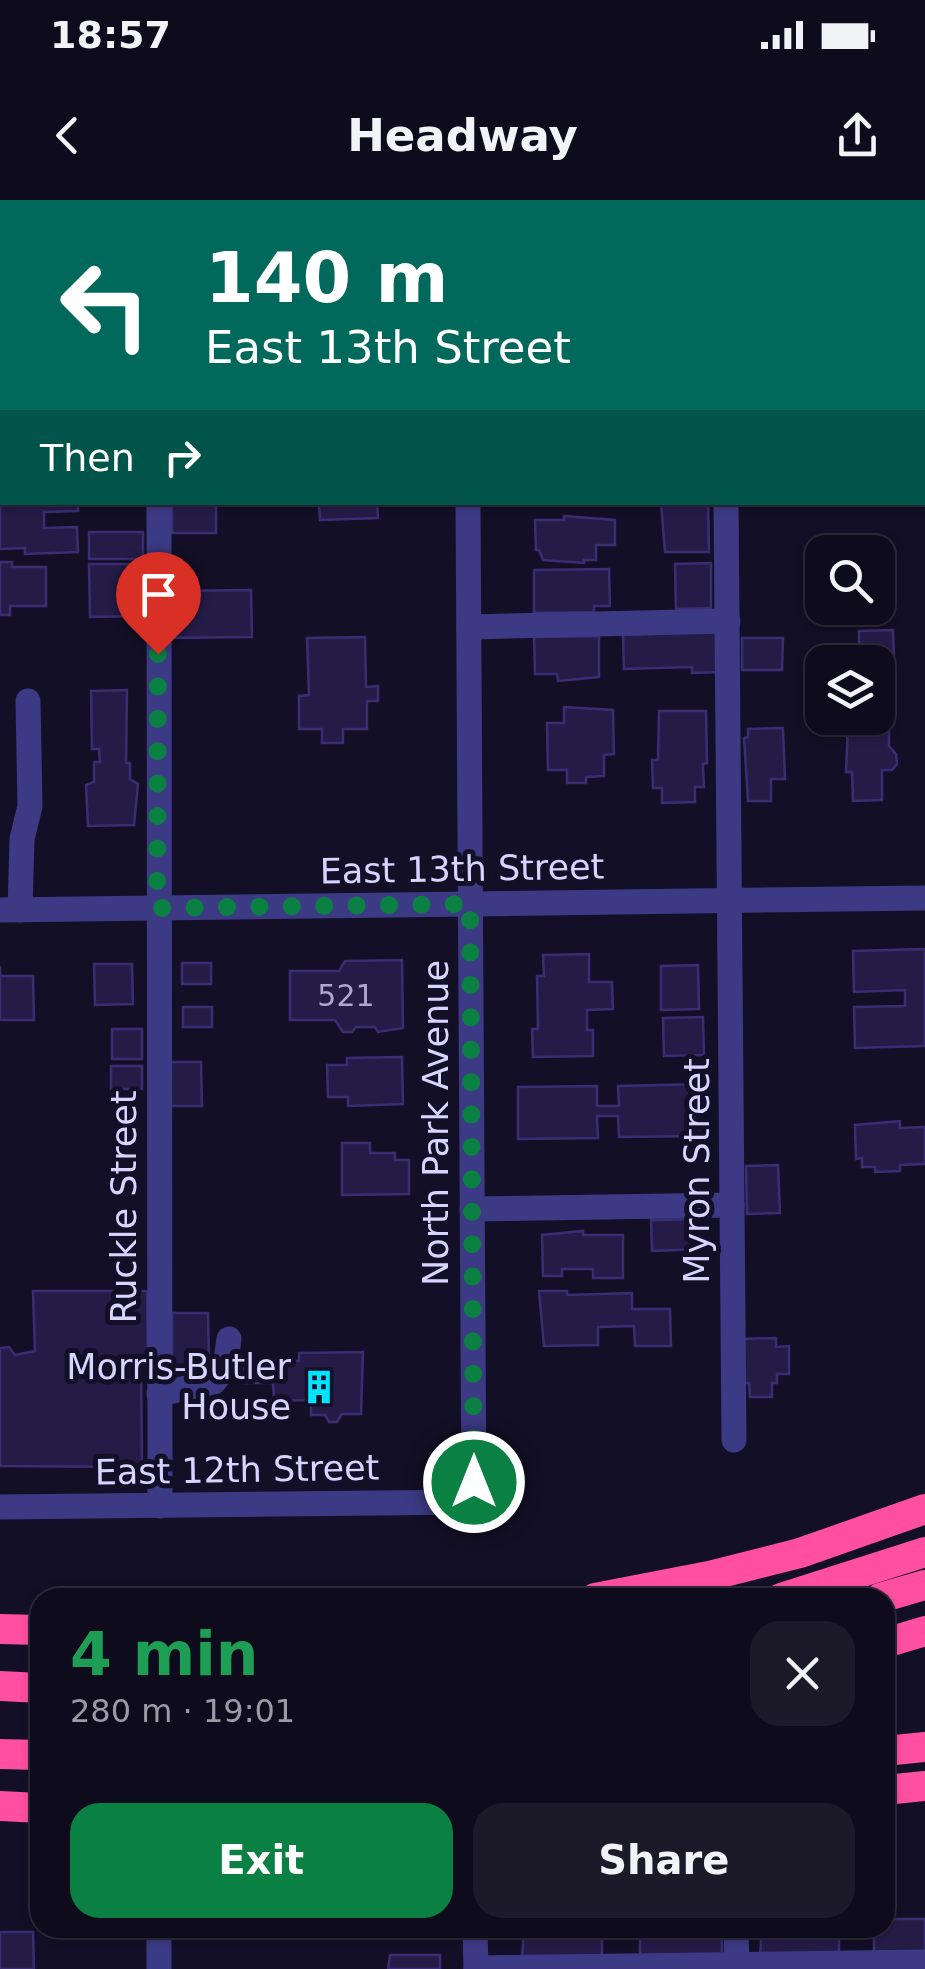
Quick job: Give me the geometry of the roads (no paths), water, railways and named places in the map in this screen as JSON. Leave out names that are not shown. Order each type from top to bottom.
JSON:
[{"type":"highway","points":[[647,1588],[800,1553],[925,1508]]},
{"type":"highway","points":[[812,1588],[925,1552]]},
{"type":"highway","points":[[895,1594],[925,1585]]},
{"type":"highway","points":[[0,1629],[30,1630]]},
{"type":"highway","points":[[895,1640],[925,1631]]},
{"type":"highway","points":[[0,1686],[30,1688]]},
{"type":"highway","points":[[895,1750],[925,1748]]},
{"type":"highway","points":[[0,1754],[30,1754]]},
{"type":"highway","points":[[895,1789],[925,1786]]},
{"type":"highway","points":[[0,1806],[30,1808]]},
{"type":"street","name":"Ruckle Street","points":[[159,505],[160,1506]]},
{"type":"street","name":"North Park Avenue","points":[[468,505],[474,1502]]},
{"type":"street","name":"Myron Street","points":[[726,505],[734,1440]]},
{"type":"street","points":[[469,627],[728,621]]},
{"type":"street","points":[[10,910],[30,806],[28,701]]},
{"type":"street","name":"East 13th Street","points":[[10,910],[925,898]]},
{"type":"street","points":[[472,1209],[732,1205]]},
{"type":"street","points":[[160,1394],[214,1382],[225,1368],[228,1339]]},
{"type":"street","name":"East 12th Street","points":[[0,1507],[474,1502]]},
{"type":"street","points":[[159,1938],[159,1969]]},
{"type":"street","points":[[475,1938],[476,1969],[925,1962]]},
{"type":"street","points":[[736,1938],[737,1967]]},
{"type":"place","name":"Morris-Butler House","points":[[319,1387]]}]
